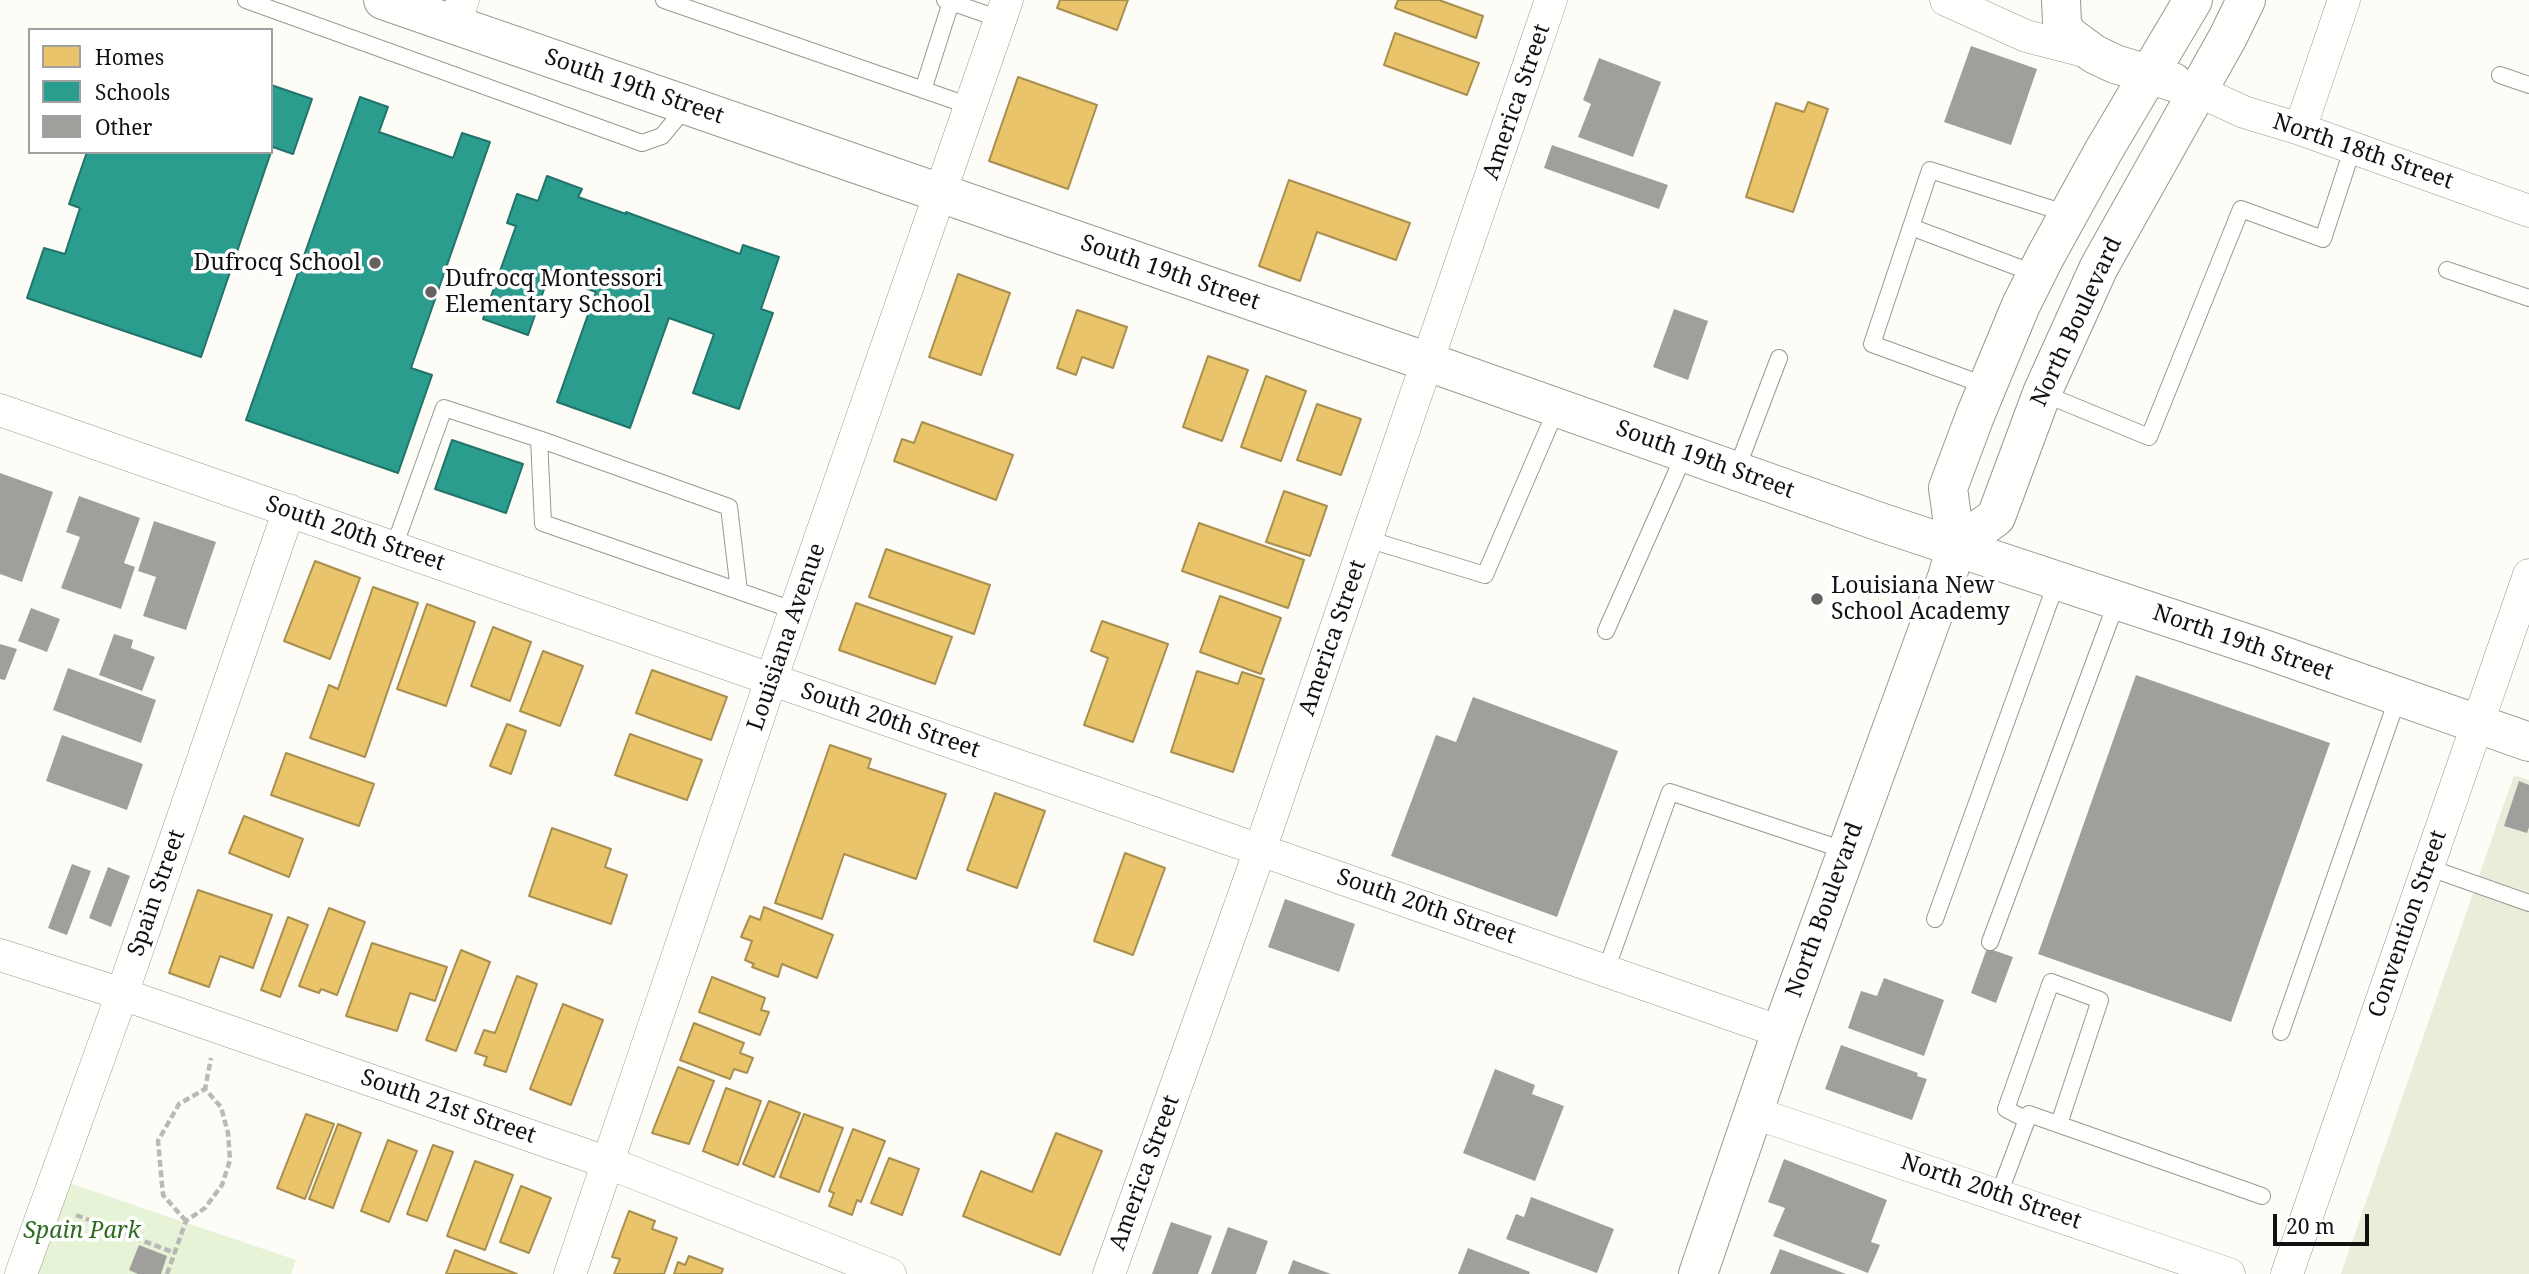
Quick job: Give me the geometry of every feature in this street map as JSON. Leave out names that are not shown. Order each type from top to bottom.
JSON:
[{"type":"street","name":"South 19th Street","points":[[383,0],[459,13],[687,106],[1956,547]]},
{"type":"street","name":"America Street","points":[[1109,1274],[1260,850],[1551,0]]},
{"type":"street","points":[[1946,0],[2026,36],[2094,54],[2115,64],[2198,91]]},
{"type":"street","points":[[2061,0],[2060,12],[2067,34],[2094,54]]},
{"type":"street","name":"North Boulevard","points":[[1698,1274],[1752,1112],[1956,547],[1948,488],[1987,386],[2036,274],[2068,214],[2193,0]]},
{"type":"street","name":"North Boulevard","points":[[1956,547],[1996,517],[2042,393],[2099,267],[2246,0]]},
{"type":"street","points":[[2300,129],[2344,0]]},
{"type":"street","name":"Louisiana Avenue","points":[[570,1274],[771,680],[1003,9]]},
{"type":"street","name":"North 18th Street","points":[[2198,91],[2244,112],[2353,147],[2529,210]]},
{"type":"street","name":"South 20th Street","points":[[0,410],[1781,1032]]},
{"type":"street","name":"Spain Street","points":[[20,1274],[122,994],[289,510]]},
{"type":"street","name":"North 19th Street","points":[[1956,547],[2529,742]]},
{"type":"street","name":"Convention Street","points":[[2287,1274],[2529,575]]},
{"type":"street","name":"South 21st Street","points":[[0,955],[122,994],[609,1163],[890,1274]]},
{"type":"street","name":"North 20th Street","points":[[1752,1112],[2229,1274]]},
{"type":"lane","points":[[246,0],[642,144],[662,136],[687,106]]},
{"type":"lane","points":[[664,0],[970,106]]},
{"type":"lane","points":[[923,90],[948,1],[1003,9]]},
{"type":"lane","points":[[2500,75],[2529,85]]},
{"type":"lane","points":[[2042,393],[2148,438],[2241,209],[2323,239],[2353,147]]},
{"type":"lane","points":[[1987,386],[1872,344],[1930,170],[2068,214]]},
{"type":"lane","points":[[1911,228],[2036,274]]},
{"type":"lane","points":[[2447,270],[2529,298]]},
{"type":"lane","points":[[1736,471],[1779,358]]},
{"type":"lane","points":[[394,547],[444,408],[729,507],[739,591]]},
{"type":"lane","points":[[1367,539],[1485,575],[1557,408]]},
{"type":"lane","points":[[539,439],[543,523],[796,611]]},
{"type":"lane","points":[[1606,631],[1685,453]]},
{"type":"lane","points":[[1935,919],[2057,581]]},
{"type":"lane","points":[[1990,942],[2117,601]]},
{"type":"lane","points":[[2281,1032],[2398,697]]},
{"type":"lane","points":[[1606,970],[1670,792],[1847,851]]},
{"type":"lane","points":[[2427,867],[2529,903]]},
{"type":"lane","points":[[2027,1120],[2006,1109],[2051,982],[2100,1000],[2059,1124]]},
{"type":"lane","points":[[1999,1194],[2029,1114],[2262,1196]]},
{"type":"path","points":[[186,1222],[163,1195],[158,1141],[179,1104],[205,1089],[211,1057]]},
{"type":"path","points":[[167,1274],[186,1222],[205,1208],[222,1185],[230,1160],[222,1107],[205,1089]]},
{"type":"path","points":[[76,1215],[175,1253]]},
{"type":"green space","points":[[2514,775],[2529,780],[2529,1274],[2341,1274]]},
{"type":"green space","name":"Spain Park","points":[[54,1178],[296,1260],[291,1274],[20,1274]]},
{"type":"building: Homes","points":[[1060,0],[1128,0],[1117,30],[1057,8]]},
{"type":"building: Homes","points":[[1398,0],[1439,0],[1483,16],[1476,38],[1395,8]]},
{"type":"building: Homes","points":[[1395,33],[1479,63],[1467,95],[1384,65]]},
{"type":"building: Homes","points":[[1018,77],[1097,105],[1068,189],[989,161]]},
{"type":"building: Homes","points":[[1808,102],[1828,109],[1793,212],[1746,197],[1776,103],[1804,112]]},
{"type":"building: Homes","points":[[1289,180],[1410,223],[1396,260],[1317,232],[1300,281],[1259,266]]},
{"type":"building: Homes","points":[[958,274],[1010,293],[981,375],[929,357]]},
{"type":"building: Homes","points":[[1077,310],[1127,327],[1113,368],[1082,357],[1076,375],[1057,368]]},
{"type":"building: Homes","points":[[1208,356],[1248,370],[1222,441],[1183,427]]},
{"type":"building: Homes","points":[[1266,376],[1306,391],[1281,461],[1241,447]]},
{"type":"building: Homes","points":[[1317,404],[1361,419],[1341,475],[1297,460]]},
{"type":"building: Homes","points":[[922,422],[1013,455],[996,500],[894,461],[902,439],[914,443]]},
{"type":"building: Homes","points":[[1284,491],[1327,506],[1310,556],[1266,542]]},
{"type":"building: Homes","points":[[1199,523],[1304,560],[1288,608],[1182,571]]},
{"type":"building: Homes","points":[[886,549],[990,585],[974,634],[869,597]]},
{"type":"building: Homes","points":[[315,561],[360,578],[330,659],[284,641]]},
{"type":"building: Homes","points":[[373,587],[418,603],[365,757],[310,738],[329,685],[338,689]]},
{"type":"building: Homes","points":[[1220,596],[1281,618],[1261,674],[1200,652]]},
{"type":"building: Homes","points":[[856,603],[952,637],[935,684],[839,650]]},
{"type":"building: Homes","points":[[427,604],[475,622],[446,706],[397,689]]},
{"type":"building: Homes","points":[[1102,621],[1168,644],[1133,742],[1084,725],[1108,658],[1091,651]]},
{"type":"building: Homes","points":[[493,627],[531,642],[510,701],[471,686]]},
{"type":"building: Homes","points":[[543,651],[583,666],[560,726],[520,711]]},
{"type":"building: Homes","points":[[652,670],[727,697],[711,740],[636,713]]},
{"type":"building: Homes","points":[[1197,671],[1238,684],[1242,672],[1264,679],[1233,772],[1171,752]]},
{"type":"building: Homes","points":[[507,724],[526,731],[511,774],[490,766]]},
{"type":"building: Homes","points":[[630,734],[702,760],[687,800],[615,775]]},
{"type":"building: Homes","points":[[830,745],[871,759],[868,768],[946,794],[916,879],[844,854],[822,919],[775,903]]},
{"type":"building: Homes","points":[[286,753],[374,784],[359,826],[271,795]]},
{"type":"building: Homes","points":[[995,793],[1045,811],[1017,888],[967,870]]},
{"type":"building: Homes","points":[[244,816],[303,839],[289,877],[229,853]]},
{"type":"building: Homes","points":[[552,828],[611,849],[605,867],[627,875],[611,924],[529,896]]},
{"type":"building: Homes","points":[[1125,853],[1165,868],[1133,955],[1094,941]]},
{"type":"building: Homes","points":[[198,890],[272,915],[253,968],[220,956],[209,987],[169,973]]},
{"type":"building: Homes","points":[[764,907],[833,935],[817,978],[782,964],[778,977],[752,967],[754,964],[745,960],[752,941],[741,937],[750,916],[760,920]]},
{"type":"building: Homes","points":[[329,908],[365,922],[337,995],[321,989],[319,993],[299,986]]},
{"type":"building: Homes","points":[[288,917],[308,925],[280,997],[261,990]]},
{"type":"building: Homes","points":[[372,943],[447,967],[435,1001],[410,993],[397,1031],[346,1016]]},
{"type":"building: Homes","points":[[461,950],[490,962],[456,1051],[426,1040]]},
{"type":"building: Homes","points":[[517,976],[537,984],[506,1072],[484,1065],[487,1057],[475,1053],[484,1030],[495,1033]]},
{"type":"building: Homes","points":[[712,977],[765,998],[761,1010],[769,1012],[760,1035],[699,1012]]},
{"type":"building: Homes","points":[[563,1004],[603,1020],[571,1105],[530,1089]]},
{"type":"building: Homes","points":[[694,1023],[744,1043],[740,1053],[753,1058],[747,1073],[734,1069],[730,1079],[680,1060]]},
{"type":"building: Homes","points":[[678,1067],[714,1081],[689,1144],[652,1133]]},
{"type":"building: Homes","points":[[726,1088],[761,1101],[738,1165],[703,1151]]},
{"type":"building: Homes","points":[[769,1101],[800,1113],[774,1177],[743,1164]]},
{"type":"building: Homes","points":[[306,1114],[334,1124],[305,1199],[277,1188]]},
{"type":"building: Homes","points":[[804,1114],[843,1128],[819,1192],[780,1177]]},
{"type":"building: Homes","points":[[338,1124],[361,1133],[333,1208],[309,1199]]},
{"type":"building: Homes","points":[[853,1129],[885,1141],[861,1202],[857,1200],[852,1215],[829,1206],[834,1193],[829,1191]]},
{"type":"building: Homes","points":[[1056,1133],[1102,1151],[1060,1255],[963,1216],[981,1171],[1032,1192]]},
{"type":"building: Homes","points":[[388,1140],[417,1151],[389,1222],[361,1211]]},
{"type":"building: Homes","points":[[433,1145],[453,1152],[427,1221],[407,1214]]},
{"type":"building: Homes","points":[[889,1158],[919,1169],[902,1215],[871,1203]]},
{"type":"building: Homes","points":[[475,1161],[513,1175],[485,1250],[447,1236]]},
{"type":"building: Homes","points":[[521,1186],[551,1198],[529,1253],[500,1242]]},
{"type":"building: Homes","points":[[629,1211],[655,1221],[652,1229],[677,1238],[664,1274],[614,1274],[620,1259],[612,1257]]},
{"type":"building: Homes","points":[[455,1250],[517,1274],[446,1274]]},
{"type":"building: Homes","points":[[689,1256],[723,1269],[721,1274],[674,1274],[678,1262],[685,1265]]},
{"type":"building: Schools","points":[[273,86],[312,99],[293,154],[273,147]]},
{"type":"building: Schools","name":"Dufrocq School","points":[[360,97],[388,107],[379,132],[453,158],[462,133],[490,142],[411,368],[432,375],[398,473],[246,420]]},
{"type":"building: Schools","points":[[86,154],[270,154],[201,357],[27,298],[44,248],[65,254],[80,208],[69,204]]},
{"type":"building: Schools","points":[[547,176],[582,189],[578,197],[740,254],[743,245],[779,257],[761,309],[773,313],[739,409],[693,393],[714,334],[669,318],[630,428],[557,402],[596,292],[549,275],[528,335],[483,319],[516,226],[507,223],[517,194],[538,201]]},
{"type":"building: Schools","points":[[452,440],[523,464],[506,513],[435,489]]},
{"type":"building: Other","points":[[1971,46],[2037,69],[2011,145],[1944,122]]},
{"type":"building: Other","points":[[1599,58],[1661,82],[1633,157],[1578,137],[1591,104],[1583,100]]},
{"type":"building: Other","points":[[1552,145],[1668,185],[1659,209],[1544,168]]},
{"type":"building: Other","points":[[1674,309],[1708,321],[1688,380],[1653,367]]},
{"type":"building: Other","points":[[0,473],[53,492],[22,582],[0,574]]},
{"type":"building: Other","points":[[79,496],[140,518],[124,563],[135,567],[121,609],[61,588],[80,537],[66,532]]},
{"type":"building: Other","points":[[154,521],[216,542],[186,630],[143,616],[156,577],[138,571]]},
{"type":"building: Other","points":[[31,608],[60,619],[47,652],[18,641]]},
{"type":"building: Other","points":[[114,634],[133,640],[131,648],[155,657],[142,691],[99,675]]},
{"type":"building: Other","points":[[0,644],[17,649],[5,680],[0,679]]},
{"type":"building: Other","points":[[68,668],[156,700],[141,743],[53,710]]},
{"type":"building: Other","points":[[2136,675],[2330,743],[2231,1022],[2038,954]]},
{"type":"building: Other","points":[[1473,697],[1618,751],[1557,917],[1391,856],[1436,735],[1456,742]]},
{"type":"building: Other","points":[[62,735],[143,764],[127,810],[46,781]]},
{"type":"building: Other","points":[[2519,781],[2529,785],[2527,833],[2504,826]]},
{"type":"building: Other","points":[[72,864],[91,871],[67,935],[48,928]]},
{"type":"building: Other","points":[[108,867],[130,876],[111,927],[89,918]]},
{"type":"building: Other","points":[[1285,899],[1355,924],[1339,972],[1268,947]]},
{"type":"building: Other","points":[[1987,948],[2013,957],[1996,1003],[1971,993]]},
{"type":"building: Other","points":[[1884,978],[1944,1000],[1924,1056],[1848,1028],[1861,991],[1877,996]]},
{"type":"building: Other","points":[[1841,1045],[1918,1073],[1917,1076],[1927,1079],[1912,1120],[1825,1089]]},
{"type":"building: Other","points":[[1495,1069],[1535,1085],[1532,1094],[1564,1106],[1535,1181],[1463,1153]]},
{"type":"building: Other","points":[[1784,1159],[1887,1200],[1871,1242],[1880,1245],[1868,1273],[1773,1236],[1785,1208],[1768,1202]]},
{"type":"building: Other","points":[[1531,1197],[1614,1229],[1597,1273],[1506,1239],[1516,1214],[1524,1217]]},
{"type":"building: Other","points":[[1171,1222],[1212,1236],[1198,1274],[1152,1274]]},
{"type":"building: Other","points":[[1228,1227],[1268,1241],[1256,1274],[1211,1274]]},
{"type":"building: Other","points":[[139,1245],[167,1256],[161,1274],[138,1274],[129,1270]]},
{"type":"building: Other","points":[[1468,1248],[1530,1272],[1458,1274]]},
{"type":"building: Other","points":[[1780,1249],[1846,1274],[1770,1274]]},
{"type":"building: Other","points":[[1293,1260],[1331,1274],[1288,1274]]},
{"type":"place","name":"Dufrocq School","points":[[375,263]]},
{"type":"place","name":"Dufrocq Montessori Elementary School","points":[[431,292]]},
{"type":"place","name":"Louisiana New School Academy","points":[[1817,599]]}]
